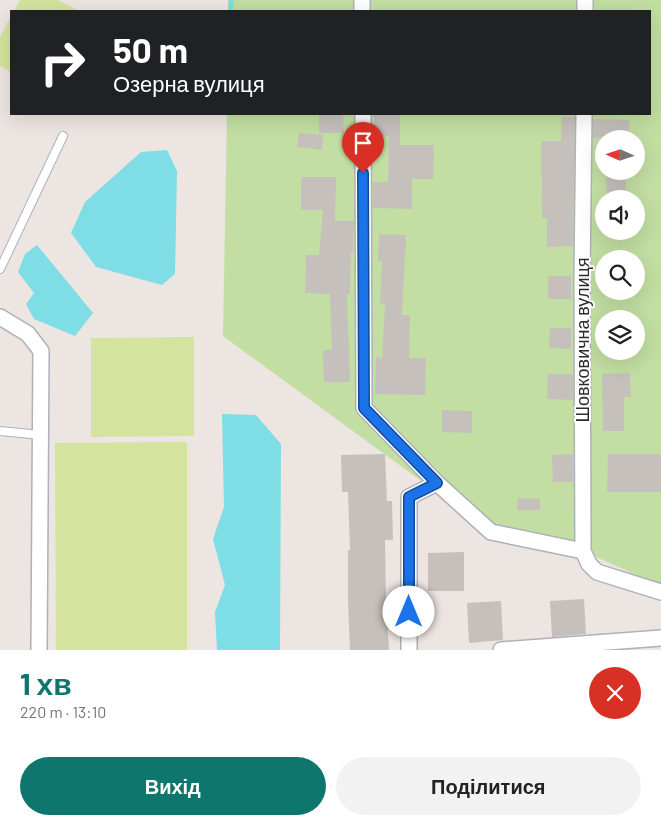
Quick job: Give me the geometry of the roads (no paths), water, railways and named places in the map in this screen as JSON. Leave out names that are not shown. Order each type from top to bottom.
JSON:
[{"type":"street","points":[[363,115],[364,408],[437,483],[491,532],[586,557],[596,572],[661,592]]},
{"type":"street","name":"Шовковична вулиця","points":[[584,115],[582,277],[586,557]]},
{"type":"street","points":[[0,317],[28,334],[41,351],[39,650]]},
{"type":"street","points":[[409,650],[409,497],[437,483]]},
{"type":"street","points":[[501,650],[661,638]]},
{"type":"lane","points":[[0,268],[63,136]]},
{"type":"lane","points":[[0,431],[41,435]]},
{"type":"water","points":[[167,150],[177,171],[175,274],[162,285],[96,267],[71,233],[85,202],[141,152]]},
{"type":"water","points":[[37,245],[93,313],[75,336],[34,319],[26,304],[34,293],[18,272],[25,254]]},
{"type":"water","points":[[222,414],[256,415],[281,444],[280,650],[217,650],[215,612],[225,585],[213,539],[224,507]]},
{"type":"waterway","points":[[231,0],[231,10]]}]
